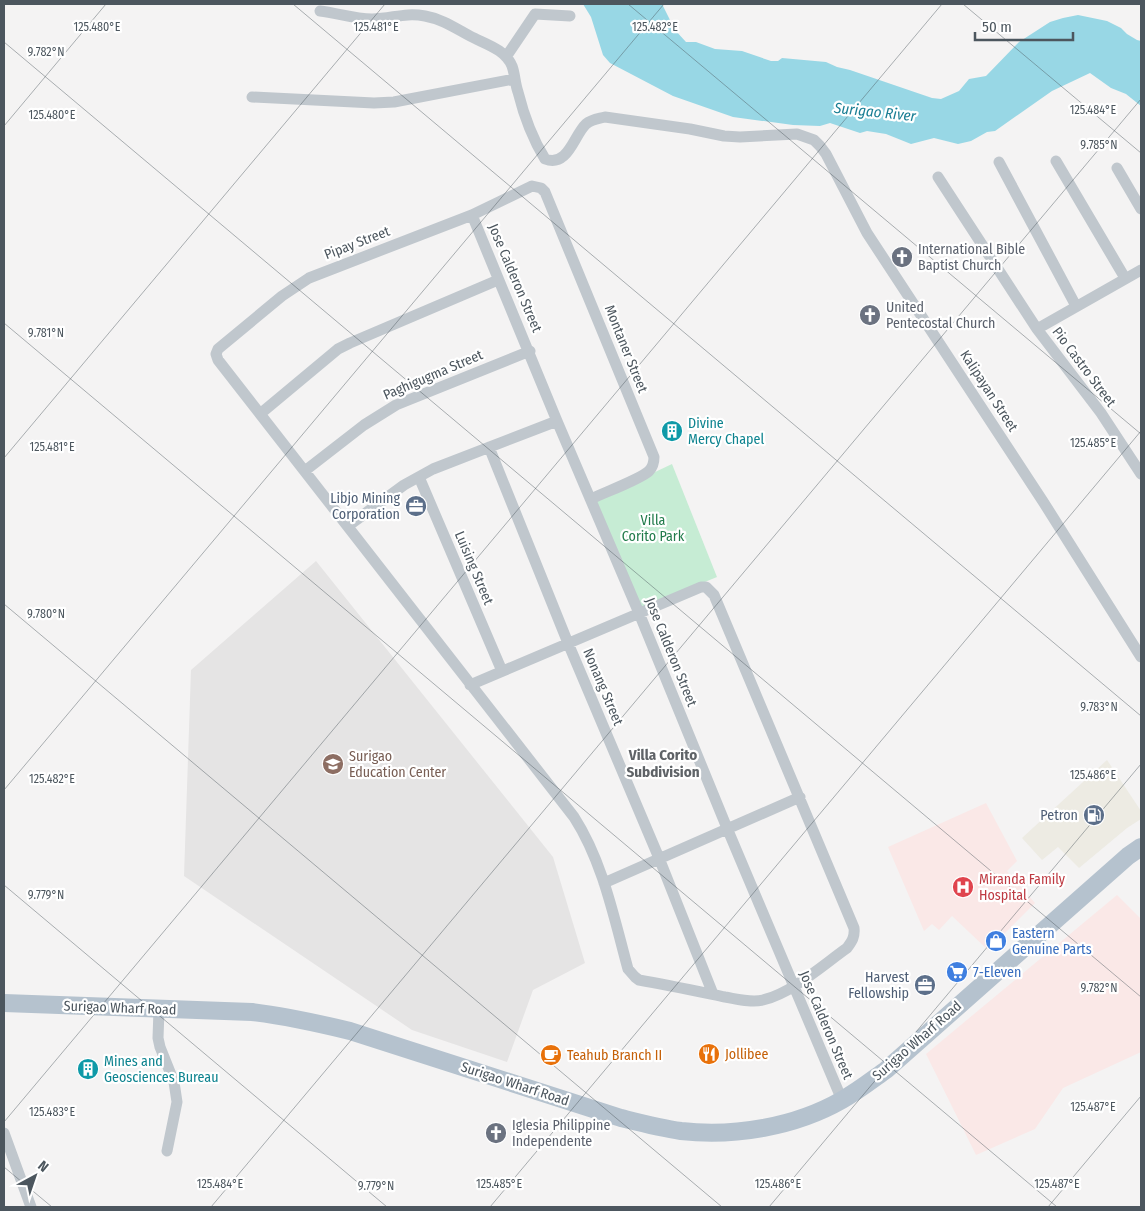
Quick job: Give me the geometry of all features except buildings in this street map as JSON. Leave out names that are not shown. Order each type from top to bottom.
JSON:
[{"type":"main road","name":"Surigao Wharf Road","points":[[4,1003],[252,1012],[314,1022],[416,1052],[621,1118],[654,1126],[682,1131],[719,1132],[774,1126],[819,1111],[842,1100],[886,1070],[1141,847]]},
{"type":"street","points":[[252,97],[374,103],[394,102],[514,80],[512,67],[506,57],[490,45],[471,37],[451,25],[426,16],[404,14],[391,18],[371,19],[320,11]]},
{"type":"street","points":[[506,57],[535,14],[570,16]]},
{"type":"street","name":"Kalipayan Street","points":[[514,80],[524,116],[537,146],[544,159],[551,162],[561,158],[574,146],[584,125],[592,119],[604,117],[690,129],[724,136],[797,134],[814,140],[826,154],[867,233],[1044,503],[1141,657]]},
{"type":"street","points":[[1056,161],[1125,278]]},
{"type":"street","points":[[999,162],[1076,306]]},
{"type":"street","points":[[1117,168],[1141,209]]},
{"type":"street","points":[[938,177],[1036,329]]},
{"type":"street","name":"Pipay Street","points":[[260,414],[218,360],[216,354],[222,345],[302,281],[472,215],[532,186]]},
{"type":"street","name":"Montaner Street","points":[[532,186],[541,188],[544,192],[654,456],[652,468],[645,475],[591,499]]},
{"type":"street","name":"Jose Calderon Street","points":[[472,215],[842,1100]]},
{"type":"street","name":"Pio Castro Street","points":[[1141,270],[1036,329],[1100,413],[1141,474]]},
{"type":"street","points":[[470,685],[701,587],[711,590],[850,919],[855,935],[852,942],[847,948],[793,986],[760,1001],[750,1001],[639,980],[631,974],[604,883],[585,833],[574,817],[470,685],[306,470],[260,414],[338,349],[498,280]]},
{"type":"street","name":"Paghigugma Street","points":[[306,470],[364,425],[396,405],[530,351]]},
{"type":"street","points":[[348,526],[418,476],[557,421]]},
{"type":"street","name":"Nonang Street","points":[[489,447],[568,643],[659,858],[713,994]]},
{"type":"street","name":"Luising Street","points":[[418,476],[502,671]]},
{"type":"street","points":[[604,883],[800,797]]},
{"type":"street","points":[[160,1010],[158,1030],[160,1047],[174,1082],[177,1102],[167,1151]]},
{"type":"street","points":[[4,1133],[7,1151],[31,1207]]},
{"type":"shaded area","name":"Surigao Education Center","points":[[316,561],[553,857],[585,963],[533,990],[507,1062],[412,1030],[184,876],[191,670]]},
{"type":"shaded area","name":"Petron","points":[[1107,760],[1141,811],[1141,819],[1127,828],[1079,868],[1058,847],[1042,860],[1022,838]]},
{"type":"shaded area","name":"Miranda Family Hospital","points":[[986,803],[1017,861],[1007,871],[1035,903],[988,950],[952,916],[939,930],[932,924],[924,931],[888,847]]},
{"type":"shaded area","points":[[1117,895],[1141,919],[1141,1052],[1063,1088],[1035,1129],[976,1155],[926,1054]]},
{"type":"green space","name":"Villa Corito Park","points":[[672,464],[717,577],[641,608],[596,500]]},
{"type":"water","name":"Surigao River","points":[[583,4],[662,4],[675,30],[686,42],[696,42],[715,49],[742,51],[771,61],[778,61],[782,58],[826,62],[932,98],[941,99],[959,91],[969,79],[986,76],[1019,42],[1050,22],[1078,15],[1107,21],[1141,41],[1141,106],[1126,94],[1111,88],[1090,73],[1052,91],[995,131],[987,132],[971,141],[958,144],[934,138],[911,144],[886,134],[867,131],[860,133],[830,123],[820,126],[793,125],[733,117],[673,96],[610,63],[603,55],[591,17]]},
{"type":"place","name":"International Bible Baptist Church","points":[[902,257]]},
{"type":"place","name":"United Pentecostal Church","points":[[870,315]]},
{"type":"place","name":"Divine Mercy Chapel","points":[[672,431]]},
{"type":"place","name":"Libjo Mining Corporation","points":[[416,506]]},
{"type":"place","name":"Surigao Education Center","points":[[333,764]]},
{"type":"place","name":"Petron","points":[[1094,815]]},
{"type":"place","name":"Miranda Family Hospital","points":[[963,887]]},
{"type":"place","name":"Eastern Genuine Parts","points":[[996,941]]},
{"type":"place","name":"7-Eleven","points":[[957,972]]},
{"type":"place","name":"Harvest Fellowship","points":[[925,985]]},
{"type":"place","name":"Jollibee","points":[[709,1054]]},
{"type":"place","name":"Teahub Branch II","points":[[551,1055]]},
{"type":"place","name":"Mines and Geosciences Bureau","points":[[88,1069]]},
{"type":"place","name":"Iglesia Philippine Independente","points":[[496,1133]]},
{"type":"district","name":"Villa Corito Subdivision","points":[[663,764]]}]
